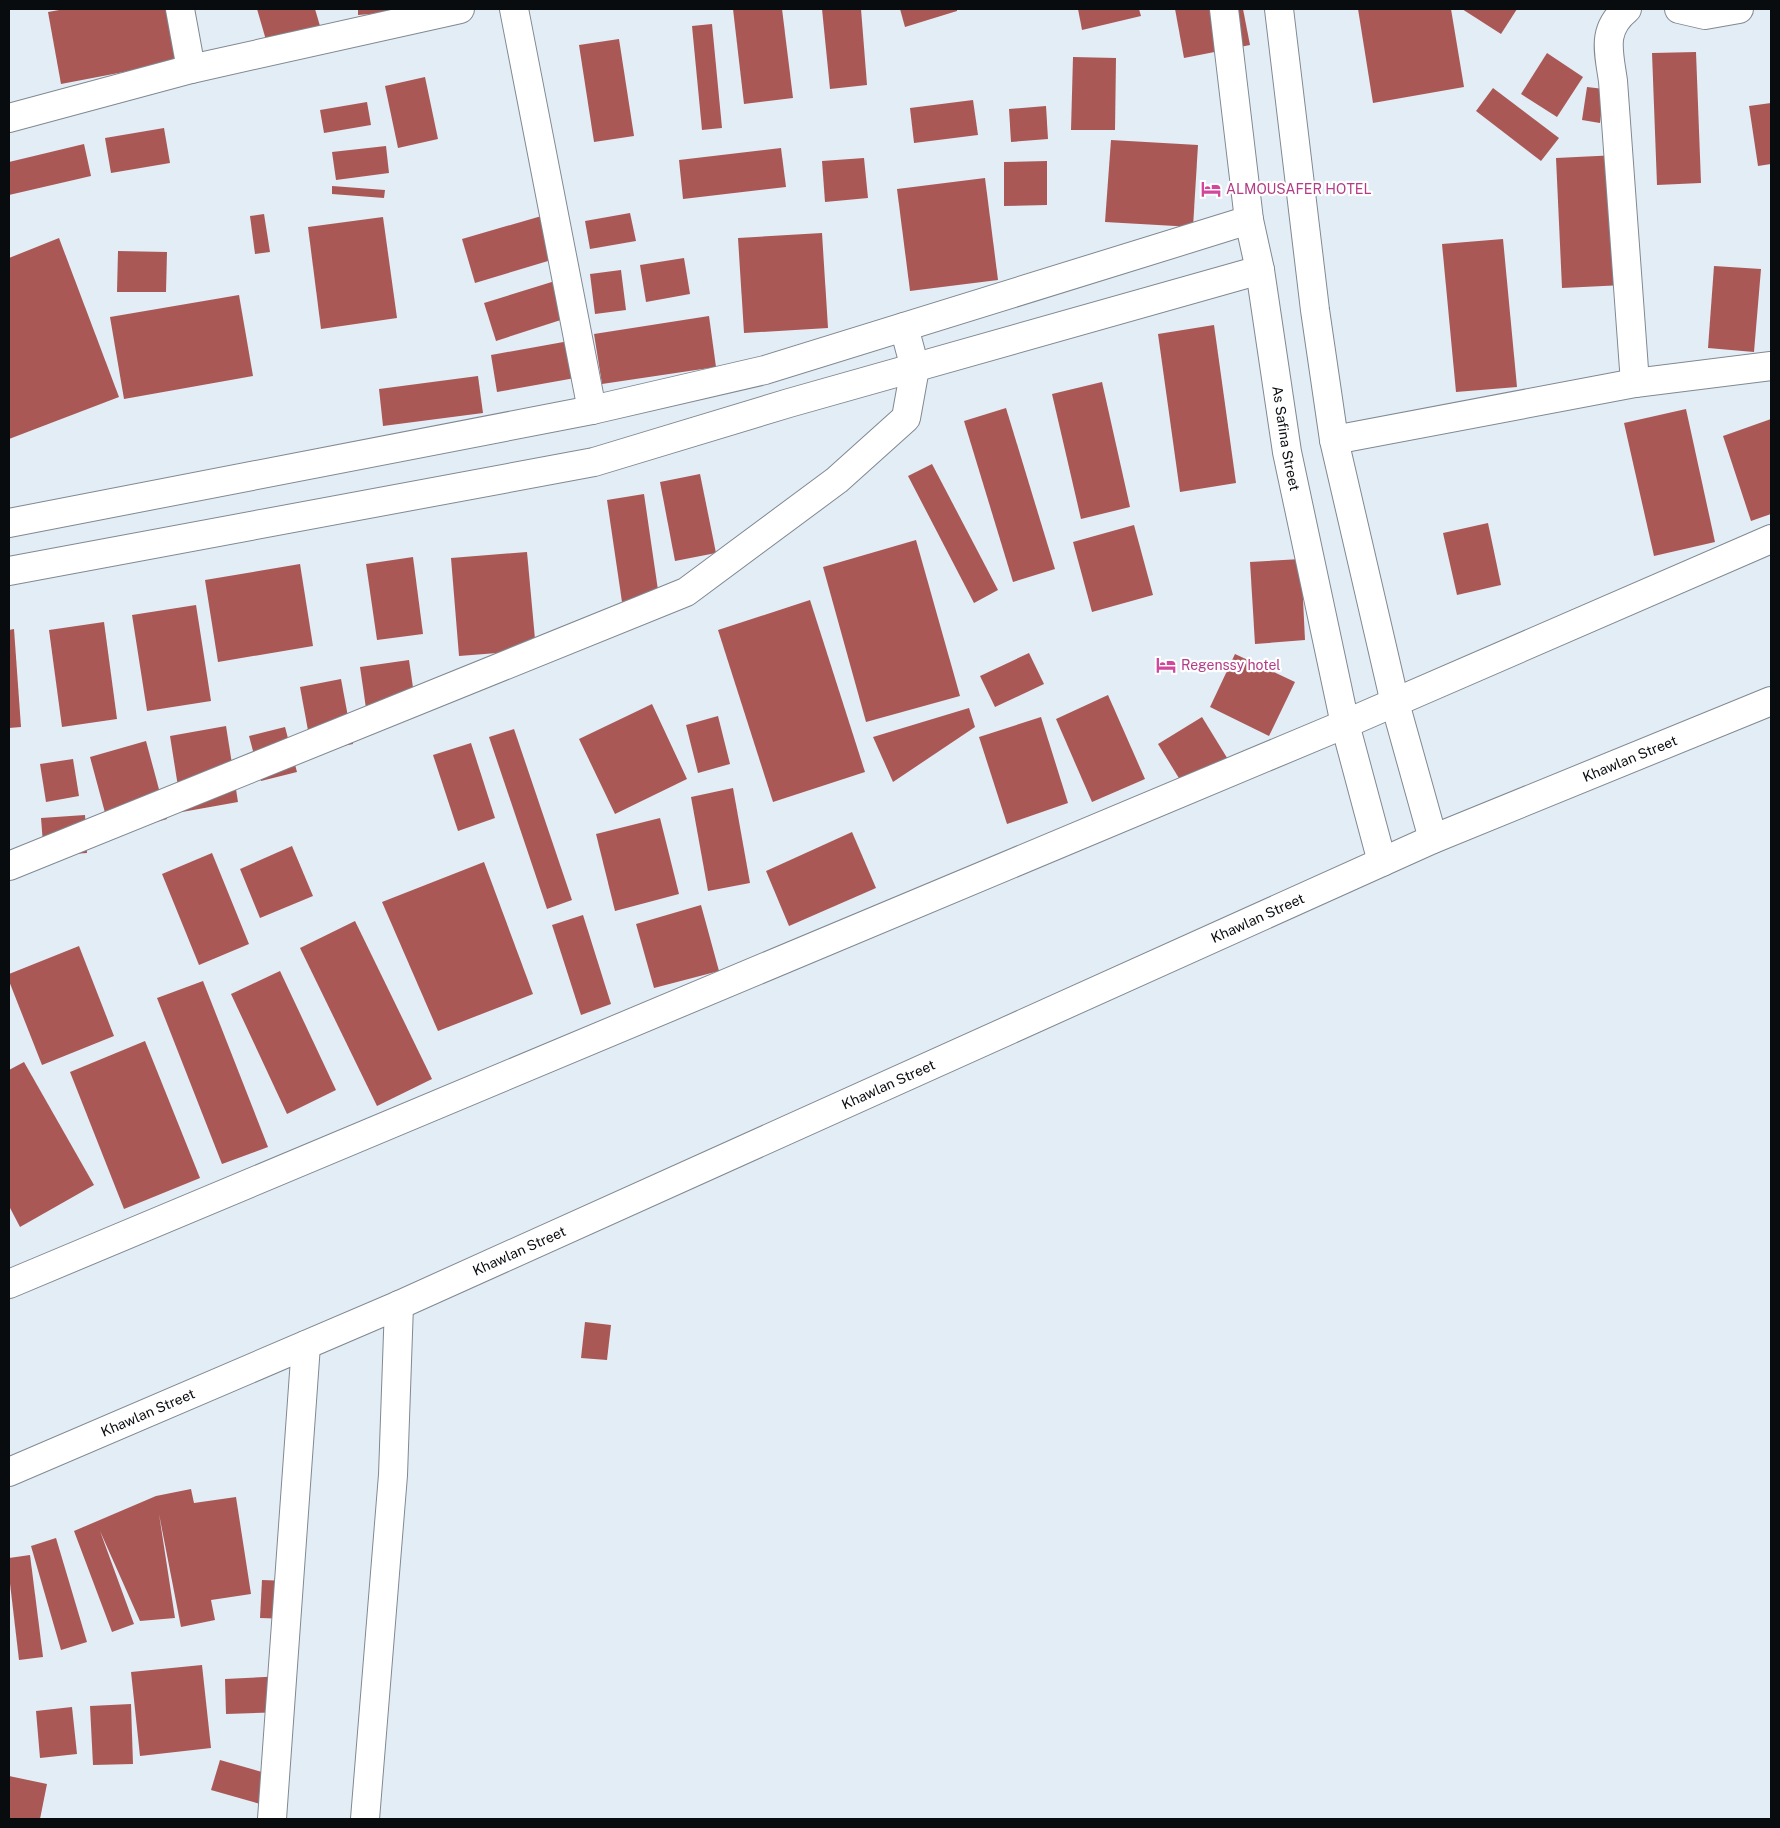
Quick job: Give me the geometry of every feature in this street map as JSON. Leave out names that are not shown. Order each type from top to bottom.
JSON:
[{"type":"street","points":[[180,9],[191,69]]},
{"type":"street","points":[[9,118],[191,69],[454,9]]},
{"type":"street","points":[[514,9],[592,410]]},
{"type":"street","name":"As Safina Street","points":[[1224,9],[1249,220],[1260,270],[1287,452],[1345,724],[1382,862]]},
{"type":"street","points":[[1279,9],[1314,310],[1334,440],[1395,703],[1433,839]]},
{"type":"street","points":[[1627,9],[1616,18],[1610,33],[1609,50],[1613,81],[1635,383]]},
{"type":"street","points":[[1679,9],[1705,15],[1739,9]]},
{"type":"street","points":[[9,523],[592,410],[764,370],[1249,220]]},
{"type":"street","points":[[9,571],[594,462],[780,406],[1260,270]]},
{"type":"street","points":[[9,866],[686,592],[837,480],[906,418],[914,368],[904,327]]},
{"type":"street","points":[[1334,440],[1635,383],[1771,366]]},
{"type":"street","points":[[9,1284],[1395,703],[1771,539]]},
{"type":"street","name":"Khawlan Street","points":[[9,1472],[399,1305],[1433,839],[1771,701]]},
{"type":"street","points":[[365,1819],[393,1475],[399,1305]]},
{"type":"street","points":[[272,1819],[306,1345]]},
{"type":"building","points":[[65,9],[166,9],[176,62],[61,84],[48,12]]},
{"type":"building","points":[[257,9],[315,9],[320,26],[266,40]]},
{"type":"building","points":[[358,9],[421,9],[421,10],[358,15]]},
{"type":"building","points":[[733,9],[782,9],[793,98],[744,104]]},
{"type":"building","points":[[822,9],[861,9],[867,85],[830,89]]},
{"type":"building","points":[[900,9],[957,9],[957,11],[905,27]]},
{"type":"building","points":[[1078,9],[1139,9],[1141,16],[1082,30]]},
{"type":"building","points":[[1175,9],[1243,9],[1250,45],[1184,58]]},
{"type":"building","points":[[1358,9],[1451,9],[1464,87],[1373,103]]},
{"type":"building","points":[[1462,9],[1517,9],[1501,34]]},
{"type":"building","points":[[712,24],[722,128],[702,130],[692,26]]},
{"type":"building","points":[[619,39],[634,136],[594,142],[579,45]]},
{"type":"building","points":[[1696,52],[1701,183],[1657,185],[1652,53]]},
{"type":"building","points":[[1547,53],[1583,77],[1557,117],[1521,94]]},
{"type":"building","points":[[1073,57],[1116,58],[1115,130],[1071,130]]},
{"type":"building","points":[[425,77],[438,139],[398,148],[385,86]]},
{"type":"building","points":[[1587,87],[1604,89],[1600,123],[1582,120]]},
{"type":"building","points":[[1493,88],[1559,138],[1541,161],[1476,111]]},
{"type":"building","points":[[973,100],[978,135],[914,143],[910,108]]},
{"type":"building","points":[[367,102],[371,125],[324,133],[320,110]]},
{"type":"building","points":[[1771,103],[1771,164],[1758,166],[1749,106]]},
{"type":"building","points":[[1046,106],[1048,139],[1011,142],[1009,109]]},
{"type":"building","points":[[164,128],[170,163],[111,173],[105,138]]},
{"type":"building","points":[[1111,140],[1198,145],[1193,227],[1105,222]]},
{"type":"building","points":[[84,144],[91,176],[9,195],[9,162]]},
{"type":"building","points":[[386,146],[389,173],[336,180],[332,152]]},
{"type":"building","points":[[781,148],[786,187],[683,199],[679,160]]},
{"type":"building","points":[[1618,155],[1624,285],[1562,288],[1556,158]]},
{"type":"building","points":[[864,158],[868,198],[825,202],[822,161]]},
{"type":"building","points":[[1047,161],[1047,205],[1004,206],[1004,162]]},
{"type":"building","points":[[985,178],[998,280],[910,291],[897,189]]},
{"type":"building","points":[[332,186],[385,190],[384,198],[332,194]]},
{"type":"building","points":[[630,213],[636,241],[590,249],[585,221]]},
{"type":"building","points":[[264,214],[270,252],[255,254],[250,216]]},
{"type":"building","points":[[545,215],[558,258],[475,283],[462,239]]},
{"type":"building","points":[[383,217],[397,318],[321,329],[308,227]]},
{"type":"building","points":[[822,233],[828,328],[744,333],[738,238]]},
{"type":"building","points":[[59,238],[119,397],[9,439],[9,258]]},
{"type":"building","points":[[1503,239],[1517,387],[1456,392],[1442,244]]},
{"type":"building","points":[[118,251],[167,252],[166,292],[117,292]]},
{"type":"building","points":[[684,258],[690,294],[646,302],[640,265]]},
{"type":"building","points":[[1714,266],[1761,269],[1754,352],[1708,348]]},
{"type":"building","points":[[621,270],[626,310],[595,314],[590,274]]},
{"type":"building","points":[[555,281],[567,318],[496,341],[484,303]]},
{"type":"building","points":[[239,295],[253,376],[124,399],[110,317]]},
{"type":"building","points":[[709,316],[716,367],[602,384],[594,334]]},
{"type":"building","points":[[1214,325],[1236,483],[1180,492],[1158,334]]},
{"type":"building","points":[[569,341],[575,378],[497,392],[491,355]]},
{"type":"building","points":[[478,376],[483,413],[383,426],[379,389]]},
{"type":"building","points":[[1102,382],[1130,507],[1081,519],[1052,394]]},
{"type":"building","points":[[1006,408],[1055,569],[1013,582],[964,421]]},
{"type":"building","points":[[1686,409],[1715,542],[1654,556],[1624,423]]},
{"type":"building","points":[[1771,419],[1771,514],[1751,521],[1723,436]]},
{"type":"building","points":[[932,464],[998,590],[974,603],[908,476]]},
{"type":"building","points":[[700,474],[716,553],[675,561],[660,482]]},
{"type":"building","points":[[644,494],[659,597],[622,602],[607,500]]},
{"type":"building","points":[[1488,523],[1501,585],[1457,595],[1443,533]]},
{"type":"building","points":[[1134,525],[1153,595],[1092,612],[1073,542]]},
{"type":"building","points":[[916,540],[960,696],[866,722],[823,567]]},
{"type":"building","points":[[527,552],[536,650],[459,656],[451,558]]},
{"type":"building","points":[[413,557],[423,634],[377,640],[366,564]]},
{"type":"building","points":[[1301,559],[1305,640],[1255,644],[1250,562]]},
{"type":"building","points":[[300,564],[313,646],[218,662],[205,580]]},
{"type":"building","points":[[810,600],[865,772],[773,802],[718,630]]},
{"type":"building","points":[[196,605],[211,701],[147,711],[132,615]]},
{"type":"building","points":[[104,622],[117,719],[62,727],[49,630]]},
{"type":"building","points":[[14,629],[21,727],[9,728],[9,630]]},
{"type":"building","points":[[1029,653],[1044,684],[995,707],[980,676]]},
{"type":"building","points":[[1235,654],[1295,682],[1269,736],[1210,707]]},
{"type":"building","points":[[409,660],[417,715],[368,722],[360,667]]},
{"type":"building","points":[[341,679],[353,744],[312,752],[300,687]]},
{"type":"building","points":[[1108,695],[1145,779],[1092,802],[1056,719]]},
{"type":"building","points":[[652,704],[687,779],[615,814],[579,739]]},
{"type":"building","points":[[969,708],[975,727],[893,782],[873,737]]},
{"type":"building","points":[[718,716],[730,764],[698,773],[686,725]]},
{"type":"building","points":[[1041,717],[1068,803],[1007,824],[979,737]]},
{"type":"building","points":[[1202,717],[1229,761],[1185,788],[1158,744]]},
{"type":"building","points":[[226,726],[238,802],[182,812],[170,736]]},
{"type":"building","points":[[285,727],[297,772],[261,781],[249,736]]},
{"type":"building","points":[[514,729],[572,900],[547,909],[489,737]]},
{"type":"building","points":[[146,741],[167,819],[111,835],[90,757]]},
{"type":"building","points":[[471,743],[495,818],[458,831],[433,755]]},
{"type":"building","points":[[73,759],[79,796],[46,802],[40,764]]},
{"type":"building","points":[[733,788],[750,883],[708,891],[691,797]]},
{"type":"building","points":[[85,815],[87,853],[44,856],[41,818]]},
{"type":"building","points":[[660,818],[679,894],[615,911],[596,834]]},
{"type":"building","points":[[852,832],[876,888],[789,926],[766,871]]},
{"type":"building","points":[[292,846],[313,896],[260,918],[240,869]]},
{"type":"building","points":[[212,853],[249,944],[199,965],[162,874]]},
{"type":"building","points":[[484,862],[533,994],[438,1031],[382,902]]},
{"type":"building","points":[[701,905],[719,971],[654,988],[636,924]]},
{"type":"building","points":[[583,915],[611,1004],[581,1015],[552,925]]},
{"type":"building","points":[[355,921],[432,1079],[377,1106],[300,948]]},
{"type":"building","points":[[79,946],[114,1036],[42,1065],[9,981],[9,974]]},
{"type":"building","points":[[280,971],[336,1090],[287,1114],[231,994]]},
{"type":"building","points":[[203,981],[268,1147],[222,1164],[157,998]]},
{"type":"building","points":[[145,1041],[200,1178],[124,1209],[70,1072]]},
{"type":"building","points":[[24,1062],[94,1185],[20,1227],[9,1206],[9,1070]]},
{"type":"building","points":[[585,1322],[611,1325],[607,1360],[581,1358]]},
{"type":"building","points":[[191,1489],[194,1503],[236,1497],[251,1594],[211,1600],[215,1620],[181,1627],[159,1514],[175,1618],[140,1621],[100,1531],[134,1624],[112,1632],[74,1531],[156,1496]]},
{"type":"building","points":[[56,1538],[87,1642],[61,1650],[31,1546]]},
{"type":"building","points":[[30,1555],[43,1657],[19,1660],[9,1575],[9,1558]]},
{"type":"building","points":[[262,1580],[290,1581],[290,1619],[260,1618]]},
{"type":"building","points":[[202,1665],[211,1748],[140,1756],[131,1672]]},
{"type":"building","points":[[286,1676],[287,1712],[226,1714],[225,1679]]},
{"type":"building","points":[[131,1704],[133,1764],[93,1765],[90,1706]]},
{"type":"building","points":[[72,1707],[77,1754],[40,1758],[36,1711]]},
{"type":"building","points":[[220,1760],[269,1774],[260,1804],[211,1790]]},
{"type":"building","points":[[9,1776],[47,1784],[40,1819],[9,1819]]},
{"type":"place","name":"ALMOUSAFER HOTEL","points":[[1211,189]]},
{"type":"place","name":"Regenssy hotel","points":[[1166,665]]}]
